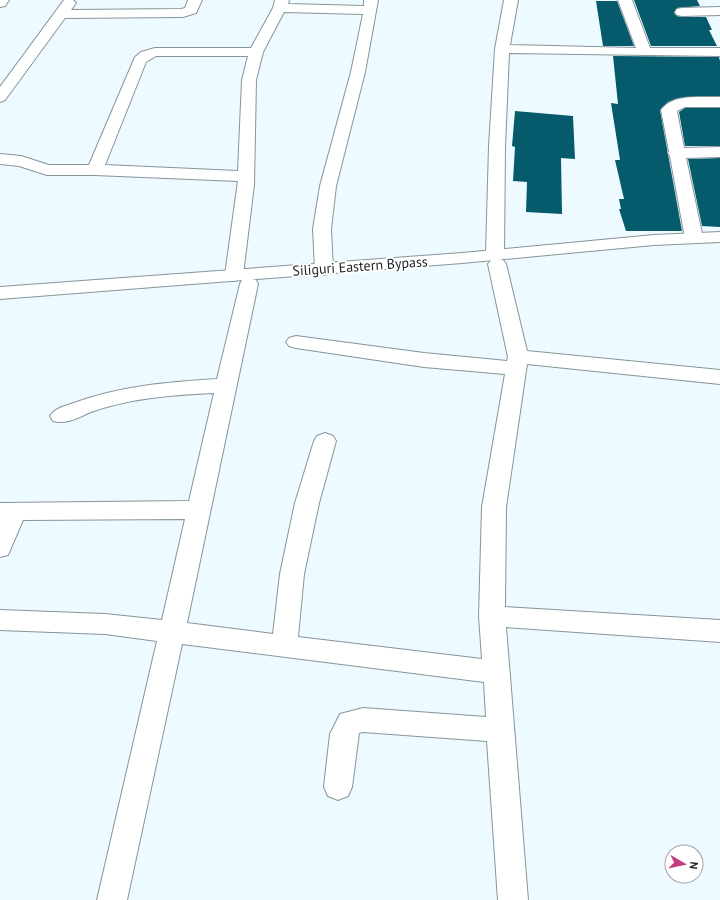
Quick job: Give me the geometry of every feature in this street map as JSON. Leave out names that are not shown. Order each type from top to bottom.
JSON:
[{"type":"street","points":[[0,97],[71,0]]},
{"type":"street","points":[[61,14],[183,12],[190,10],[195,0]]},
{"type":"street","points":[[511,0],[502,49],[496,146],[496,259],[517,363],[494,507],[492,616],[513,900]]},
{"type":"street","points":[[625,0],[646,52]]},
{"type":"street","points":[[112,900],[225,386],[242,279],[248,80],[256,52],[281,4],[371,5],[358,72],[328,186],[322,230],[324,269]]},
{"type":"street","points":[[682,12],[720,12]]},
{"type":"street","points":[[502,49],[720,52]]},
{"type":"street","points":[[95,170],[140,60],[146,55],[155,52],[256,52]]},
{"type":"street","points":[[694,238],[676,153],[669,110],[671,107],[685,102],[720,102]]},
{"type":"street","points":[[676,153],[720,152]]},
{"type":"street","points":[[0,159],[21,161],[47,170],[95,170],[246,176]]},
{"type":"street","name":"Siliguri Eastern Bypass","points":[[0,293],[242,279],[430,272],[496,259],[654,240],[720,237]]},
{"type":"street","name":"Siliguri Eastern Bypass","points":[[0,305],[324,269],[454,258],[496,259],[720,250]]},
{"type":"street","points":[[296,342],[424,360],[517,363],[720,377]]},
{"type":"street","points":[[61,416],[100,402],[142,393],[181,388],[225,386]]},
{"type":"street","points":[[284,646],[292,574],[307,503],[325,441]]},
{"type":"street","points":[[0,548],[7,512],[198,510]]},
{"type":"street","points":[[492,616],[720,631]]},
{"type":"street","points":[[0,620],[105,624],[497,672]]},
{"type":"street","points":[[338,787],[344,734],[350,723],[363,720],[501,730]]},
{"type":"building","points":[[634,0],[697,0],[700,6],[677,8],[674,13],[677,16],[682,17],[706,17],[712,30],[709,30],[717,46],[651,46]]},
{"type":"building","points":[[596,1],[617,1],[634,46],[603,46]]},
{"type":"building","points":[[613,56],[719,57],[720,96],[678,98],[668,102],[660,110],[682,231],[626,231],[619,209],[621,209],[619,199],[624,199],[615,160],[620,160],[611,103],[618,104]]},
{"type":"building","points":[[685,108],[720,108],[720,146],[685,146],[679,112]]},
{"type":"building","points":[[515,111],[573,116],[575,159],[561,158],[562,214],[526,212],[527,182],[513,181],[515,147],[512,146]]},
{"type":"building","points":[[720,158],[720,227],[702,226],[688,159]]}]
